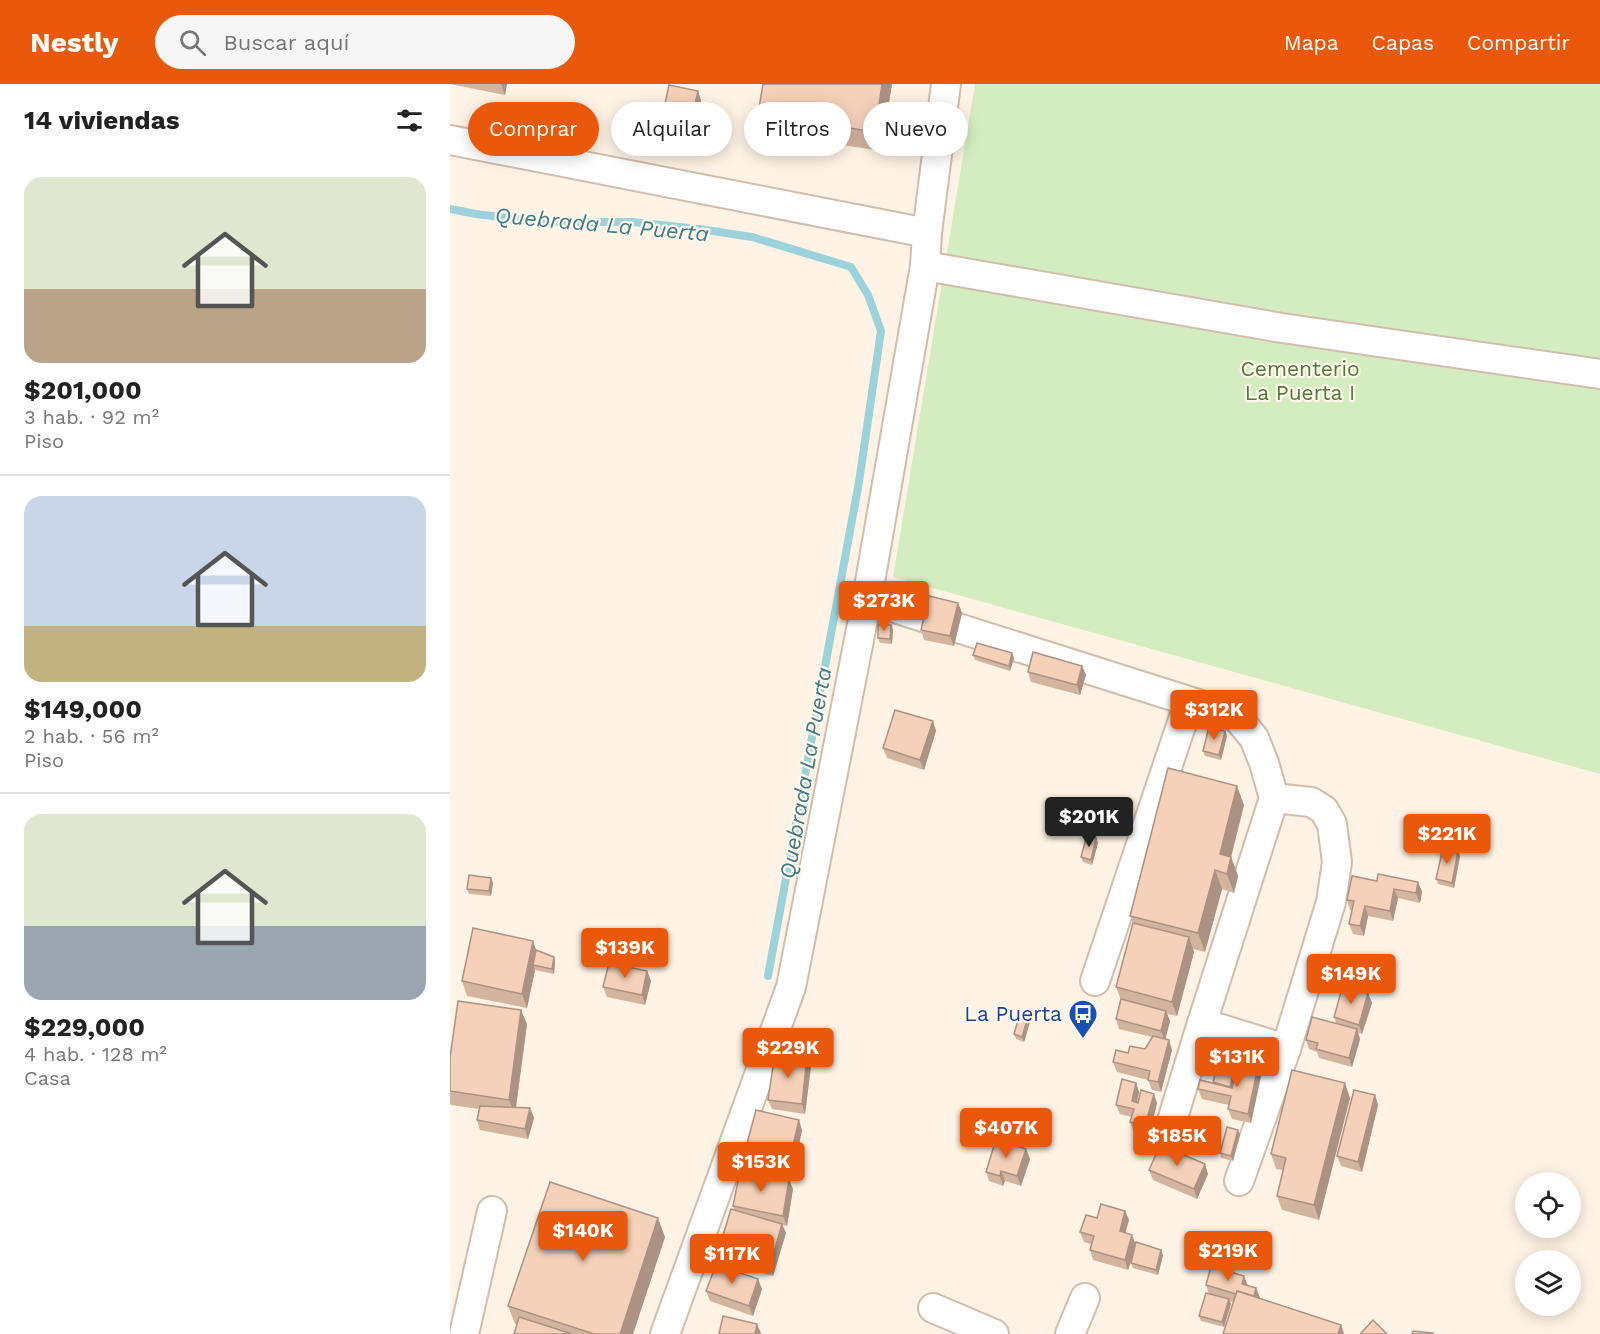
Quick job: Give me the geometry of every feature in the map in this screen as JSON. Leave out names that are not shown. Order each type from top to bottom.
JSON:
[{"type":"street","points":[[665,1334],[791,987],[867,599],[925,266],[946,84]]},
{"type":"street","points":[[450,140],[927,233]]},
{"type":"street","points":[[925,266],[1282,328],[1600,374]]},
{"type":"street","points":[[867,599],[929,619]]},
{"type":"street","points":[[958,628],[1236,716],[1254,738],[1264,762],[1274,798],[1167,1137]]},
{"type":"street","points":[[1095,981],[1189,702]]},
{"type":"street","points":[[1239,1181],[1286,1049],[1331,902],[1337,862],[1332,824],[1324,810],[1311,802],[1274,798]]},
{"type":"street","points":[[1202,1023],[1286,1049]]},
{"type":"street","points":[[464,1334],[492,1211]]},
{"type":"street","points":[[1070,1334],[1085,1298]]},
{"type":"street","points":[[933,1308],[994,1334]]},
{"type":"green space","name":"Cementerio La Puerta I","points":[[975,84],[1600,84],[1600,774],[893,577],[963,156],[968,156],[968,126]]},
{"type":"building","points":[[763,84],[882,84],[879,102],[863,102],[863,130],[851,128],[851,102],[760,102]]},
{"type":"building","points":[[669,85],[698,91],[695,102],[665,102]]},
{"type":"building","points":[[929,596],[958,603],[950,636],[921,630]]},
{"type":"building","points":[[878,625],[891,625],[890,639],[878,638]]},
{"type":"building","points":[[977,643],[1012,653],[1009,666],[973,655]]},
{"type":"building","points":[[1033,652],[1082,666],[1077,685],[1028,672]]},
{"type":"building","points":[[895,710],[933,721],[920,760],[883,748]]},
{"type":"building","points":[[1209,727],[1225,731],[1219,755],[1203,751]]},
{"type":"building","points":[[1168,768],[1237,786],[1220,854],[1231,857],[1227,874],[1215,870],[1198,933],[1130,916]]},
{"type":"building","points":[[1087,835],[1096,838],[1091,860],[1081,857]]},
{"type":"building","points":[[1443,848],[1458,851],[1452,883],[1436,879]]},
{"type":"building","points":[[1378,874],[1418,882],[1416,893],[1394,889],[1390,911],[1365,906],[1360,926],[1349,924],[1354,901],[1347,900],[1352,876],[1377,881]]},
{"type":"building","points":[[469,875],[491,878],[489,891],[467,889]]},
{"type":"building","points":[[1133,923],[1189,937],[1172,1002],[1116,987]]},
{"type":"building","points":[[473,928],[533,941],[522,994],[462,981]]},
{"type":"building","points":[[536,950],[554,957],[552,969],[533,965]]},
{"type":"building","points":[[609,963],[647,971],[642,995],[603,987]]},
{"type":"building","points":[[1343,985],[1368,993],[1359,1025],[1334,1017]]},
{"type":"building","points":[[1121,999],[1166,1011],[1161,1031],[1116,1019]]},
{"type":"building","points":[[458,1001],[521,1010],[509,1100],[450,1091],[450,1058]]},
{"type":"building","points":[[1020,1014],[1028,1017],[1022,1037],[1014,1034]]},
{"type":"building","points":[[1312,1017],[1357,1029],[1349,1058],[1316,1049],[1318,1043],[1306,1040]]},
{"type":"building","points":[[1153,1036],[1169,1040],[1158,1082],[1148,1080],[1150,1071],[1113,1062],[1116,1050],[1128,1053],[1130,1046],[1145,1049]]},
{"type":"building","points":[[775,1053],[807,1056],[802,1104],[768,1100]]},
{"type":"building","points":[[1219,1059],[1236,1063],[1230,1087],[1213,1082]]},
{"type":"building","points":[[1238,1062],[1258,1067],[1248,1114],[1228,1109],[1231,1096],[1198,1089],[1200,1080],[1232,1088]]},
{"type":"building","points":[[1292,1070],[1345,1083],[1314,1205],[1277,1196],[1286,1158],[1271,1154]]},
{"type":"building","points":[[1122,1079],[1136,1083],[1132,1101],[1138,1103],[1141,1090],[1154,1094],[1145,1126],[1130,1122],[1134,1109],[1116,1105]]},
{"type":"building","points":[[1354,1090],[1375,1095],[1358,1162],[1337,1156]]},
{"type":"building","points":[[480,1106],[530,1108],[525,1129],[477,1120]]},
{"type":"building","points":[[756,1110],[799,1120],[790,1158],[746,1147]]},
{"type":"building","points":[[1227,1127],[1238,1130],[1231,1156],[1220,1153]]},
{"type":"building","points":[[1210,1130],[1218,1132],[1215,1143],[1208,1141]]},
{"type":"building","points":[[996,1139],[1026,1149],[1017,1176],[1001,1171],[1000,1176],[986,1172]]},
{"type":"building","points":[[1160,1145],[1205,1164],[1194,1189],[1149,1170]]},
{"type":"building","points":[[740,1171],[789,1179],[783,1216],[733,1206]]},
{"type":"building","points":[[550,1182],[658,1218],[620,1334],[594,1334],[508,1306]]},
{"type":"building","points":[[1101,1204],[1125,1211],[1120,1231],[1132,1235],[1125,1260],[1090,1250],[1094,1236],[1080,1232],[1086,1215],[1097,1218]]},
{"type":"building","points":[[731,1209],[782,1224],[770,1266],[718,1252]]},
{"type":"building","points":[[1136,1242],[1161,1250],[1156,1270],[1131,1263]]},
{"type":"building","points":[[716,1265],[758,1279],[749,1306],[706,1291]]},
{"type":"building","points":[[1211,1266],[1244,1276],[1242,1284],[1256,1288],[1254,1296],[1237,1291],[1236,1294],[1206,1285]]},
{"type":"building","points":[[1237,1291],[1341,1325],[1338,1334],[1223,1334]]},
{"type":"building","points":[[1206,1293],[1229,1299],[1222,1322],[1199,1316]]},
{"type":"building","points":[[723,1316],[757,1324],[755,1334],[719,1334]]},
{"type":"building","points":[[519,1317],[572,1334],[514,1334]]},
{"type":"building","points":[[1373,1320],[1387,1334],[1361,1333]]},
{"type":"building","points":[[1413,1331],[1433,1333],[1412,1334]]},
{"type":"waterway","name":"Quebrada La Puerta","points":[[450,209],[540,222],[632,222],[752,237],[851,267],[868,295],[881,331],[859,482],[768,976]]},
{"type":"place","name":"La Puerta","points":[[1083,1040]]}]
